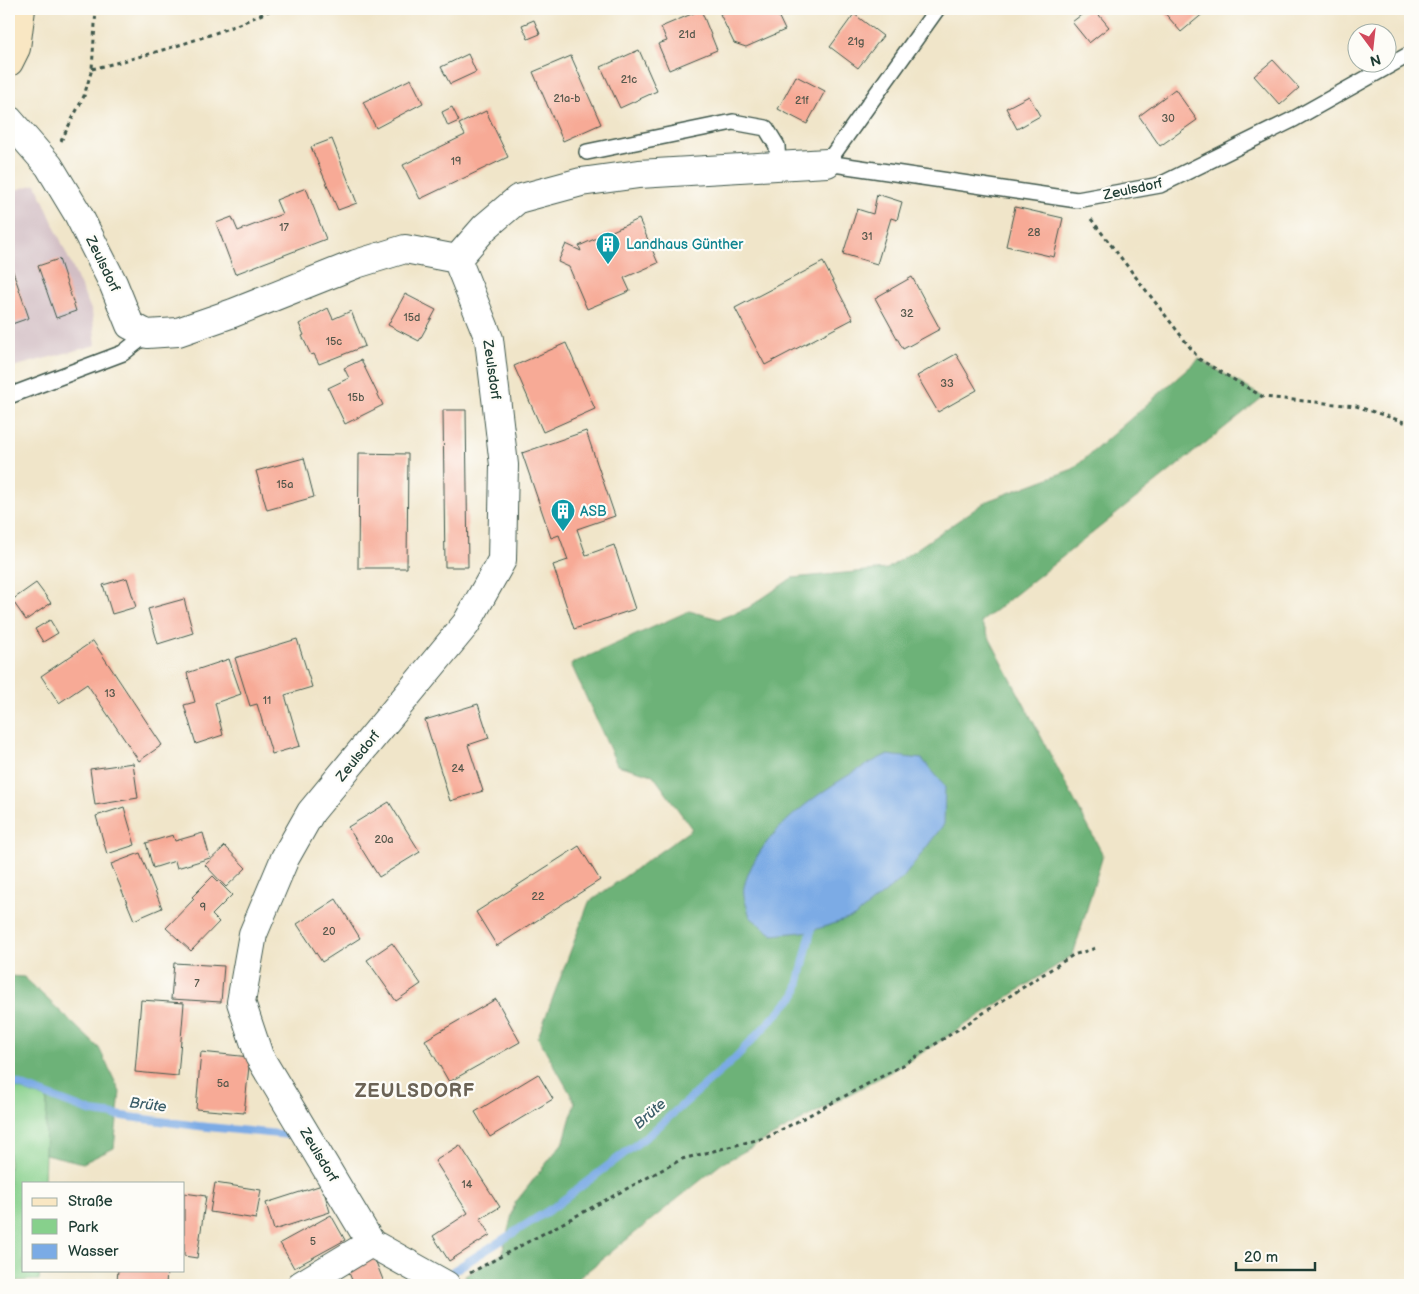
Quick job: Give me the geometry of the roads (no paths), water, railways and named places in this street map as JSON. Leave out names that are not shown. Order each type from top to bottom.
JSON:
[{"type":"street","points":[[9,62],[16,48],[21,9]]},
{"type":"street","name":"Zeulsdorf","points":[[9,120],[49,166],[78,214],[113,283],[130,325],[147,334]]},
{"type":"street","name":"Zeulsdorf","points":[[455,1280],[371,1243],[259,1056],[241,1002],[253,934],[285,858],[311,812],[466,624],[502,560],[504,465],[489,339],[457,259],[485,227],[518,199],[581,182],[639,174],[827,163]]},
{"type":"street","points":[[147,334],[178,332],[233,313],[356,264],[405,249],[457,259]]},
{"type":"street","points":[[301,1285],[371,1243]]},
{"type":"lane","points":[[827,163],[937,9]]},
{"type":"lane","name":"Zeulsdorf","points":[[827,163],[1077,200],[1160,186],[1294,120],[1410,54]]},
{"type":"lane","points":[[587,152],[733,122],[766,128],[777,146],[778,166]]},
{"type":"lane","points":[[9,396],[123,353],[147,334]]},
{"type":"water","points":[[886,755],[922,759],[945,786],[944,824],[903,878],[854,917],[811,931],[773,935],[750,917],[744,887],[752,865],[765,845],[801,808],[844,778]]},
{"type":"waterway","name":"Brüte","points":[[453,1271],[554,1207],[651,1133],[732,1061],[796,994],[811,931]]},
{"type":"waterway","name":"Brüte","points":[[9,1081],[92,1112],[198,1126],[289,1135]]},
{"type":"place","name":"Landhaus Günther","points":[[608,265]]},
{"type":"place","name":"ASB","points":[[563,532]]},
{"type":"district","name":"ZEULSDORF","points":[[415,1091]]}]
